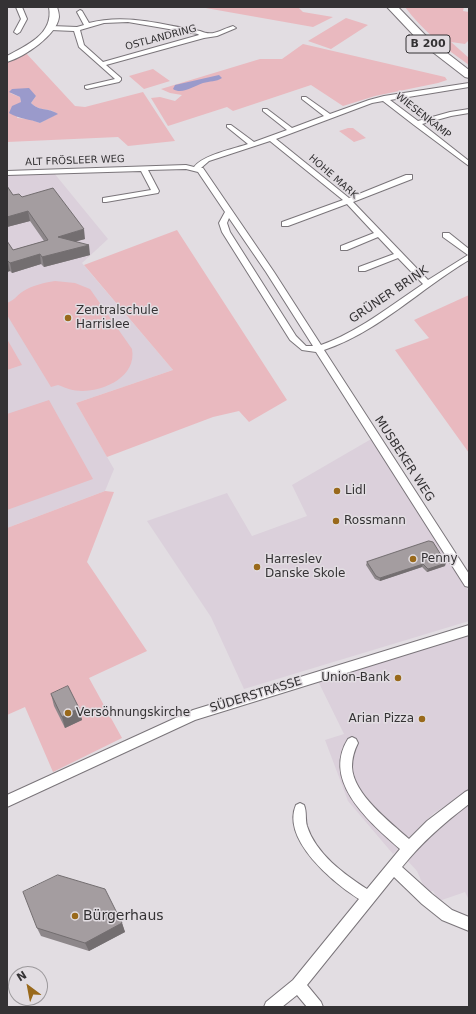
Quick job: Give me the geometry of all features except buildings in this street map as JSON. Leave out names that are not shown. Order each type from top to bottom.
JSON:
[{"type":"highway","name":"B 200","points":[[392,7],[425,41],[469,75]]},
{"type":"highway","name":"B 200","points":[[399,7],[431,40],[469,70]]},
{"type":"street","points":[[17,32],[24,19],[19,7]]},
{"type":"street","points":[[7,59],[32,46],[51,28],[54,20],[53,7]]},
{"type":"street","points":[[79,10],[88,26]]},
{"type":"street","name":"OSTLANDRING","points":[[51,28],[77,29],[104,21],[128,20],[200,33],[204,36]]},
{"type":"street","points":[[204,36],[215,35],[233,28]]},
{"type":"street","points":[[77,29],[81,46],[119,79],[117,81],[87,87]]},
{"type":"street","name":"OSTLANDRING","points":[[101,64],[204,36]]},
{"type":"street","points":[[197,168],[200,164],[207,160],[292,131],[357,105],[384,98],[469,85]]},
{"type":"street","points":[[304,98],[329,117]]},
{"type":"street","name":"WIESENKAMP","points":[[384,98],[469,164]]},
{"type":"street","points":[[265,110],[292,131]]},
{"type":"street","points":[[416,124],[450,114],[469,111]]},
{"type":"street","points":[[229,126],[253,145]]},
{"type":"street","name":"HOHE MARK","points":[[271,138],[348,201],[426,284]]},
{"type":"street","name":"ALT FRÖSLEER WEG","points":[[7,173],[186,167],[197,168]]},
{"type":"street","name":"MUSBEKER WEG","points":[[197,168],[206,178],[229,211],[320,349],[469,583]]},
{"type":"street","points":[[106,200],[155,191],[144,169]]},
{"type":"street","points":[[285,224],[409,177]]},
{"type":"street","points":[[229,211],[223,223],[226,232],[293,338],[300,346],[308,350],[320,349]]},
{"type":"street","points":[[344,248],[379,234]]},
{"type":"street","points":[[446,235],[469,253]]},
{"type":"street","points":[[362,269],[398,255]]},
{"type":"street","name":"GRÜNER BRINK","points":[[320,349],[351,335],[377,320],[426,284],[469,257]]},
{"type":"street","name":"SÜDERSTRASSE","points":[[7,801],[193,715],[469,630]]},
{"type":"street","points":[[352,743],[346,754],[346,769],[360,802],[377,820],[409,848]]},
{"type":"street","points":[[271,1007],[298,985],[409,848],[432,825],[469,796]]},
{"type":"street","points":[[300,809],[298,818],[302,829],[317,855],[328,869],[369,898]]},
{"type":"street","points":[[393,867],[427,899],[447,915],[469,924]]},
{"type":"street","points":[[298,985],[316,1007]]},
{"type":"shaded area","points":[[200,7],[298,7],[303,12],[333,17],[313,27]]},
{"type":"shaded area","points":[[405,7],[464,7],[463,11],[469,12],[469,40],[465,44],[451,42],[469,58],[469,65],[435,39],[419,24]]},
{"type":"shaded area","points":[[346,18],[368,25],[331,49],[308,41]]},
{"type":"shaded area","points":[[303,44],[445,77],[447,80],[375,96],[343,106],[311,85],[233,111],[227,107],[168,126],[151,98],[160,97],[175,101],[182,95],[170,93],[161,89],[260,59],[282,59]]},
{"type":"shaded area","points":[[25,52],[75,106],[85,107],[143,92],[175,141],[128,146],[118,137],[7,142],[7,61]],"holes":[[[10,93],[36,96],[31,103],[38,108],[51,110],[57,114],[40,123],[29,119],[17,118],[21,102],[20,97]]]},
{"type":"shaded area","points":[[153,69],[170,81],[144,89],[129,76]]},
{"type":"shaded area","points":[[353,128],[366,138],[354,142],[339,131]]},
{"type":"shaded area","name":"Zentralschule Harrislee","points":[[54,173],[108,239],[82,263],[173,370],[76,403],[114,469],[105,491],[7,528],[7,175]]},
{"type":"shaded area","points":[[177,230],[287,400],[249,422],[239,411],[213,417],[107,457],[76,403],[173,370],[84,265]]},
{"type":"shaded area","points":[[55,281],[75,283],[90,289],[132,349],[130,367],[118,380],[100,388],[82,391],[58,385],[51,387],[7,315],[7,303],[30,288]]},
{"type":"shaded area","points":[[469,295],[469,453],[395,350],[429,338],[414,320]]},
{"type":"shaded area","points":[[7,339],[22,365],[7,370]]},
{"type":"shaded area","points":[[49,400],[93,479],[7,510],[7,414]]},
{"type":"shaded area","points":[[373,438],[469,592],[469,621],[244,689],[211,617],[147,521],[227,493],[252,536],[307,516],[292,485]]},
{"type":"shaded area","points":[[105,491],[114,492],[87,562],[147,651],[89,678],[122,738],[53,772],[25,707],[7,715],[7,528]]},
{"type":"shaded area","points":[[469,635],[469,791],[434,813],[393,854],[348,801],[325,740],[344,734],[318,681]]},
{"type":"shaded area","points":[[469,805],[469,900],[465,892],[439,901],[433,891],[426,892],[417,871],[406,859],[444,821]]},
{"type":"water","points":[[219,75],[222,78],[203,83],[184,91],[177,91],[173,89],[175,85]]},
{"type":"water","points":[[29,88],[36,96],[31,103],[34,106],[58,114],[40,123],[17,117],[9,113],[12,106],[21,102],[20,97],[9,92],[12,89]]},
{"type":"place","name":"Zentralschule Harrislee","points":[[68,318]]},
{"type":"place","name":"Lidl","points":[[337,491]]},
{"type":"place","name":"Rossmann","points":[[336,521]]},
{"type":"place","name":"Penny","points":[[413,559]]},
{"type":"place","name":"Harreslev Danske Skole","points":[[257,567]]},
{"type":"place","name":"Union-Bank","points":[[398,678]]},
{"type":"place","name":"Versöhnungskirche","points":[[68,713]]},
{"type":"place","name":"Arian Pizza","points":[[422,719]]},
{"type":"place","name":"Bürgerhaus","points":[[75,916]]}]
